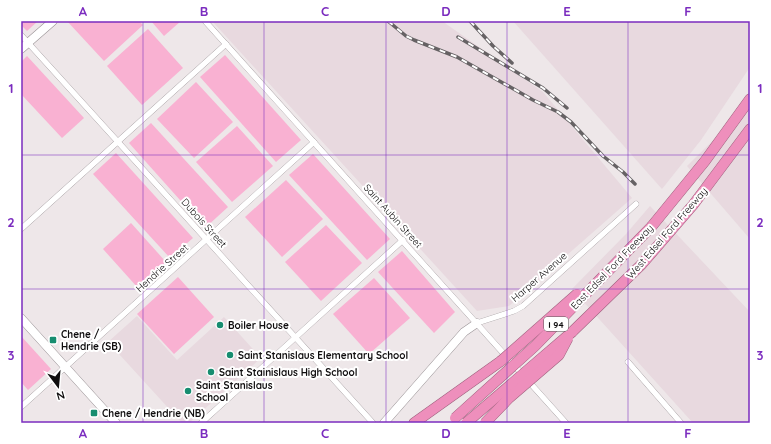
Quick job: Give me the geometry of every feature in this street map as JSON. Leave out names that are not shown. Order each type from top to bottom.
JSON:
[{"type":"highway","name":"East Edsel Ford Freeway","points":[[453,421],[535,346],[652,226],[706,161],[750,100]]},
{"type":"highway","name":"West Edsel Ford Freeway","points":[[466,423],[572,332],[642,264],[693,205],[750,129]]},
{"type":"highway","points":[[414,423],[501,361],[652,226]]},
{"type":"highway","points":[[485,423],[510,398],[560,355],[572,332]]},
{"type":"street","points":[[21,50],[53,21]]},
{"type":"street","name":"Saint Aubin Street","points":[[205,21],[566,423]]},
{"type":"street","name":"Dubois Street","points":[[21,35],[373,423]]},
{"type":"street","points":[[21,228],[226,44]]},
{"type":"street","name":"Hendrie Street","points":[[21,407],[314,142]]},
{"type":"street","name":"Harper Avenue","points":[[384,423],[464,332],[477,323],[514,311],[523,306],[636,204]]},
{"type":"street","points":[[201,423],[403,240]]},
{"type":"street","points":[[21,318],[116,423]]},
{"type":"street","points":[[628,362],[681,423]]},
{"type":"shaded area","points":[[21,21],[38,21],[27,31],[21,25]]},
{"type":"shaded area","points":[[67,21],[139,21],[143,25],[104,61]]},
{"type":"shaded area","points":[[151,21],[181,21],[164,36]]},
{"type":"shaded area","points":[[212,21],[442,21],[543,92],[632,198],[509,306],[477,311]]},
{"type":"shaded area","points":[[513,21],[750,21],[750,67],[701,140],[662,189]]},
{"type":"shaded area","points":[[148,29],[183,68],[142,105],[107,66]]},
{"type":"shaded area","points":[[225,55],[301,140],[276,162],[200,77]]},
{"type":"shaded area","points":[[27,56],[84,118],[62,138],[21,94],[21,62]]},
{"type":"shaded area","points":[[196,82],[233,122],[194,158],[157,119]]},
{"type":"shaded area","points":[[750,104],[750,239],[687,166]]},
{"type":"shaded area","points":[[151,123],[228,207],[205,228],[129,143]]},
{"type":"shaded area","points":[[237,126],[273,166],[232,202],[196,162]]},
{"type":"shaded area","points":[[116,153],[193,238],[170,258],[93,174]]},
{"type":"shaded area","points":[[313,154],[390,239],[367,260],[289,175]]},
{"type":"shaded area","points":[[286,180],[323,219],[282,257],[245,217]]},
{"type":"shaded area","points":[[650,206],[750,312],[750,423],[693,423],[572,289],[626,234]]},
{"type":"shaded area","points":[[131,223],[166,262],[138,288],[103,249]]},
{"type":"shaded area","points":[[326,225],[362,263],[321,301],[285,262]]},
{"type":"shaded area","points":[[402,251],[455,312],[434,333],[378,272]]},
{"type":"shaded area","points":[[178,277],[214,317],[174,354],[137,314]]},
{"type":"shaded area","points":[[374,278],[410,318],[369,354],[333,314]]},
{"type":"shaded area","name":"Saint Stanislaus School","points":[[137,316],[177,360],[224,317],[261,358],[189,423],[182,423],[108,342]]},
{"type":"shaded area","points":[[21,336],[51,369],[28,390],[21,382]]},
{"type":"railway","points":[[388,21],[406,36],[457,57],[533,100],[558,112],[571,122],[603,156],[635,184]]},
{"type":"railway","points":[[470,21],[493,46],[512,63]]},
{"type":"railway","points":[[458,37],[543,88],[567,108]]},
{"type":"place","name":"Boiler House","points":[[220,325]]},
{"type":"place","name":"Chene / Hendrie (SB)","points":[[53,340]]},
{"type":"place","name":"Saint Stanislaus Elementary School","points":[[230,355]]},
{"type":"place","name":"Saint Stainislaus High School","points":[[211,372]]},
{"type":"place","name":"Saint Stanislaus School","points":[[188,391]]},
{"type":"place","name":"Chene / Hendrie (NB)","points":[[94,413]]}]
